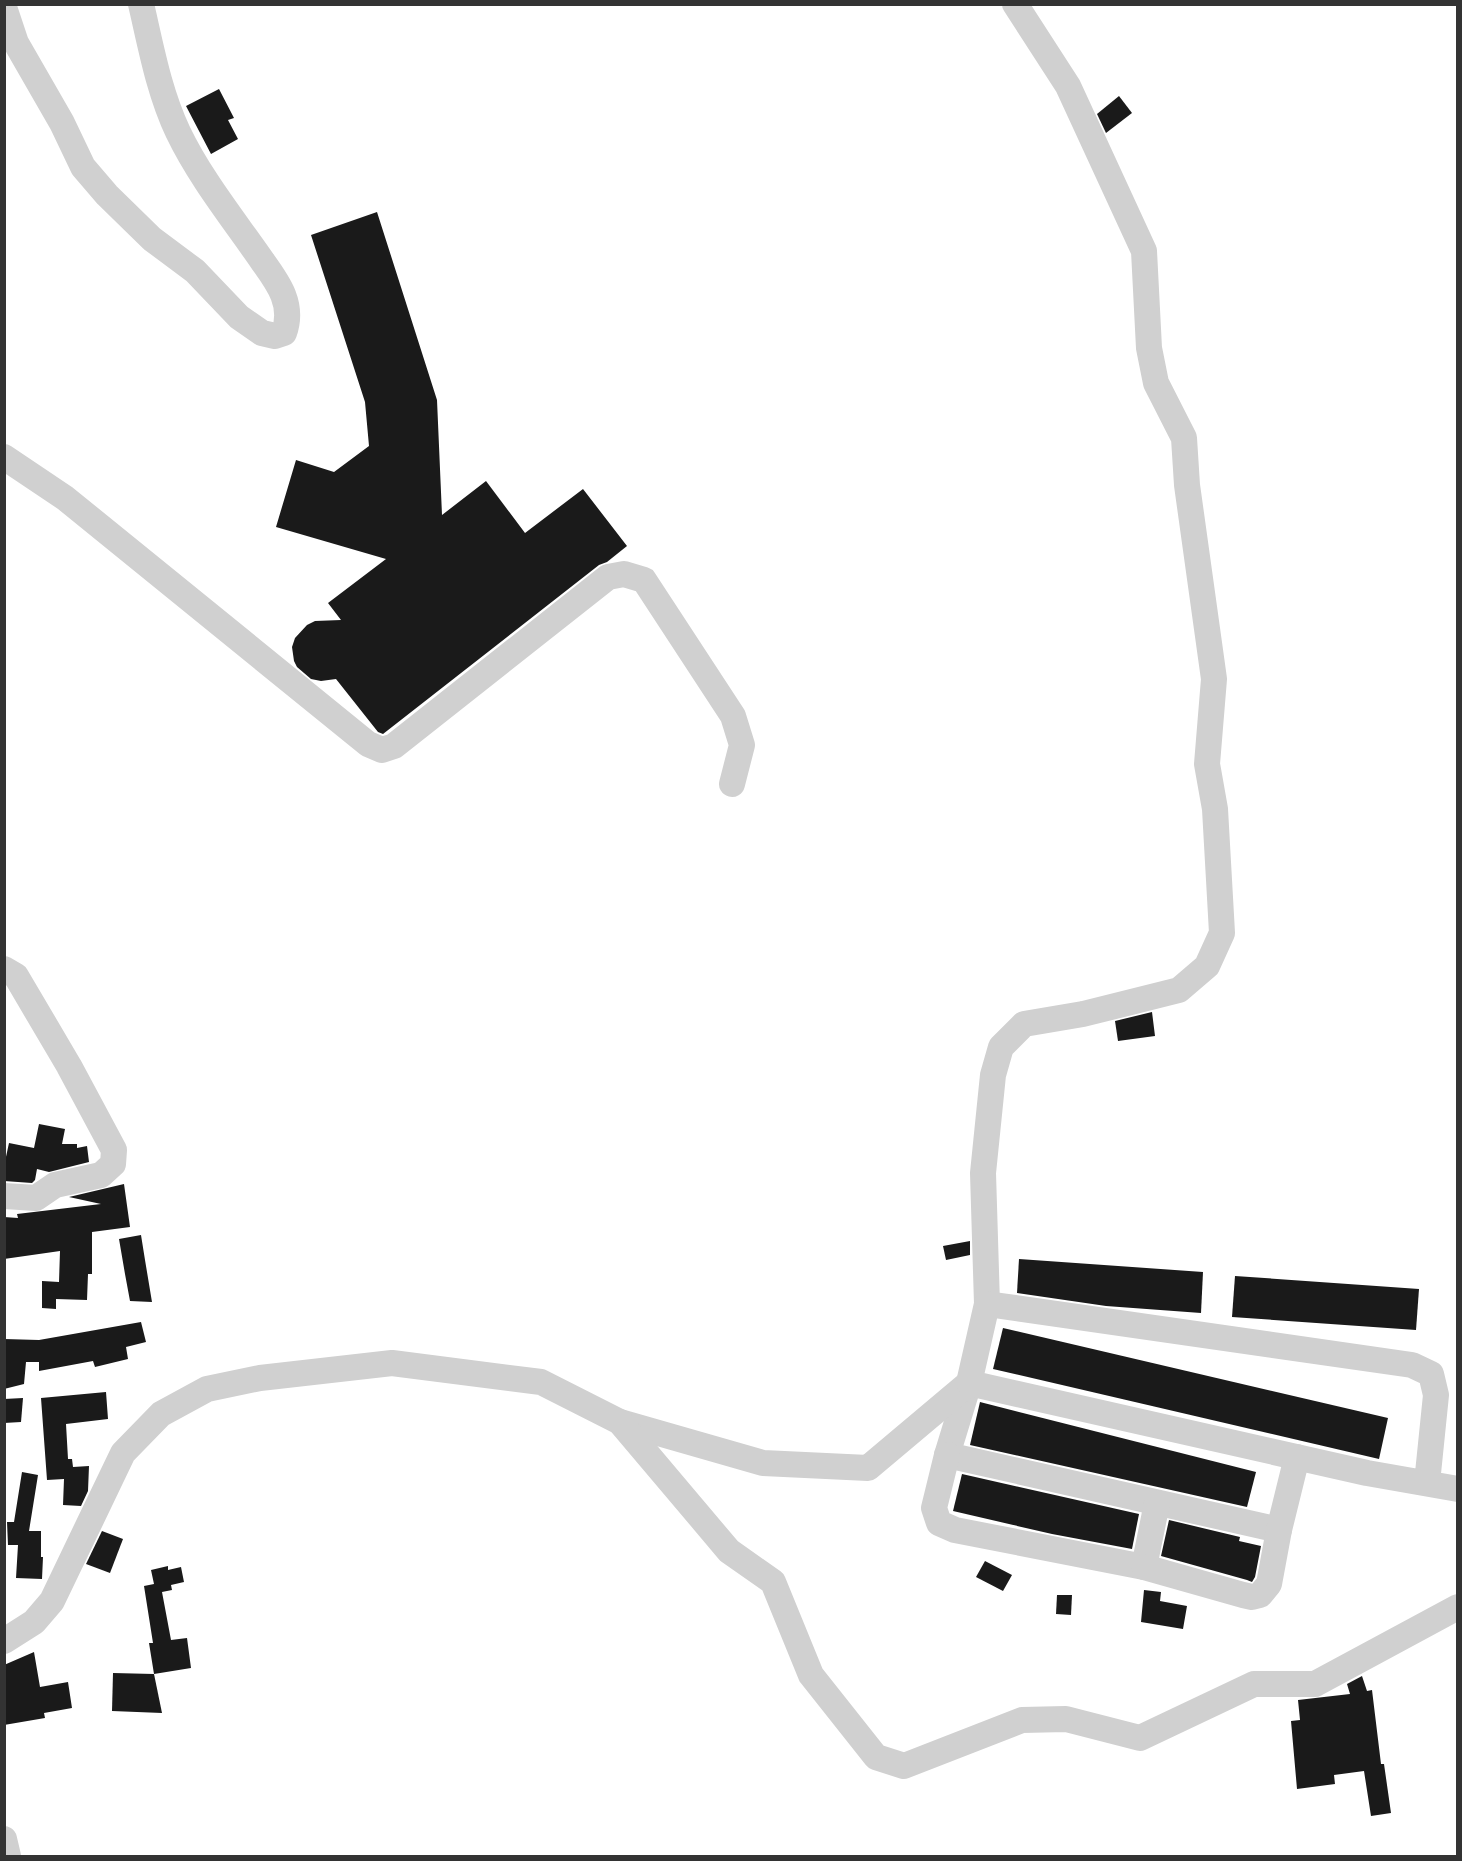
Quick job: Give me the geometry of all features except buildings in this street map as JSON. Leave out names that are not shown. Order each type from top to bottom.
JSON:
[{"type":"street","points":[[4,7],[16,43],[51,102],[83,167],[107,195],[152,239],[195,272],[239,317],[262,333],[275,336],[284,333],[288,322],[287,304],[275,278],[195,164],[177,130],[163,92],[141,4]]},
{"type":"street","points":[[1015,4],[1068,86],[1144,251],[1149,348],[1156,383],[1184,438],[1187,485],[1214,679],[1207,764],[1215,809],[1222,933],[1207,966],[1179,990],[1083,1014],[1024,1024],[1001,1047],[993,1075],[983,1173],[987,1304],[969,1383],[934,1508],[939,1523],[955,1530],[1144,1567],[1252,1597],[1260,1595],[1269,1584],[1279,1530],[1297,1457]]},
{"type":"street","points":[[4,457],[65,498],[368,744],[382,750],[394,746],[608,577],[624,574],[644,580],[733,716],[742,744],[732,784]]},
{"type":"street","points":[[4,969],[16,976],[69,1066],[114,1150],[113,1164],[101,1175],[55,1185],[36,1198],[4,1196]]},
{"type":"street","points":[[987,1304],[1412,1365],[1431,1374],[1436,1395],[1427,1483]]},
{"type":"street","points":[[4,1641],[34,1622],[52,1601],[123,1453],[161,1414],[207,1389],[260,1377],[392,1363],[541,1382],[620,1422],[763,1463],[868,1468],[969,1383]]},
{"type":"street","points":[[969,1383],[1297,1457],[1458,1489]]},
{"type":"street","points":[[620,1422],[729,1551],[773,1582],[811,1676],[876,1757],[904,1766],[1022,1720],[1066,1719],[1140,1738],[1254,1684],[1315,1684],[1458,1607]]},
{"type":"street","points":[[947,1455],[1279,1530]]},
{"type":"street","points":[[1144,1567],[1157,1503]]},
{"type":"street","points":[[4,1839],[8,1857]]}]
